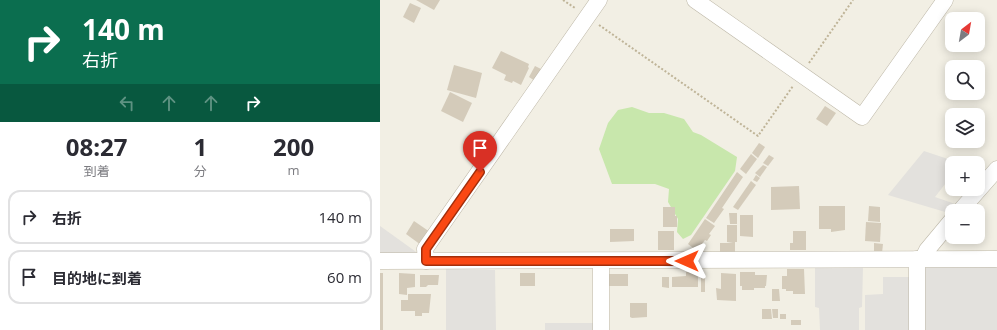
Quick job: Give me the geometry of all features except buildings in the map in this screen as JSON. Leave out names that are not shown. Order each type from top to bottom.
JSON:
[{"type":"street","points":[[426,261],[426,249],[599,0]]},
{"type":"street","points":[[695,0],[862,118],[945,0]]},
{"type":"street","points":[[966,204],[997,169]]},
{"type":"street","points":[[917,330],[919,260],[945,228]]},
{"type":"street","points":[[380,261],[997,259]]},
{"type":"street","points":[[601,261],[601,330]]},
{"type":"path","points":[[563,0],[758,136],[853,0]]},
{"type":"green space","points":[[632,107],[649,113],[664,113],[684,119],[693,132],[701,135],[737,157],[735,171],[691,235],[683,239],[677,232],[678,219],[668,202],[669,189],[655,184],[612,184],[599,149],[608,123],[618,110]]},
{"type":"shaded area","points":[[924,151],[945,158],[945,184],[935,197],[955,204],[945,204],[945,212],[888,195]]},
{"type":"shaded area","points":[[380,226],[419,254],[380,254]]},
{"type":"shaded area","points":[[926,266],[997,268],[997,330],[923,330],[922,270]]},
{"type":"shaded area","points":[[863,267],[862,307],[859,308],[859,330],[820,330],[819,308],[815,307],[815,268]]},
{"type":"shaded area","points":[[446,269],[495,270],[496,330],[446,330]]},
{"type":"shaded area","points":[[883,277],[912,277],[911,330],[865,330],[865,295],[883,294]]},
{"type":"shaded area","points":[[545,323],[598,323],[598,330],[545,330]]},
{"type":"route","points":[[480,172],[426,249],[426,261],[687,261]]}]
